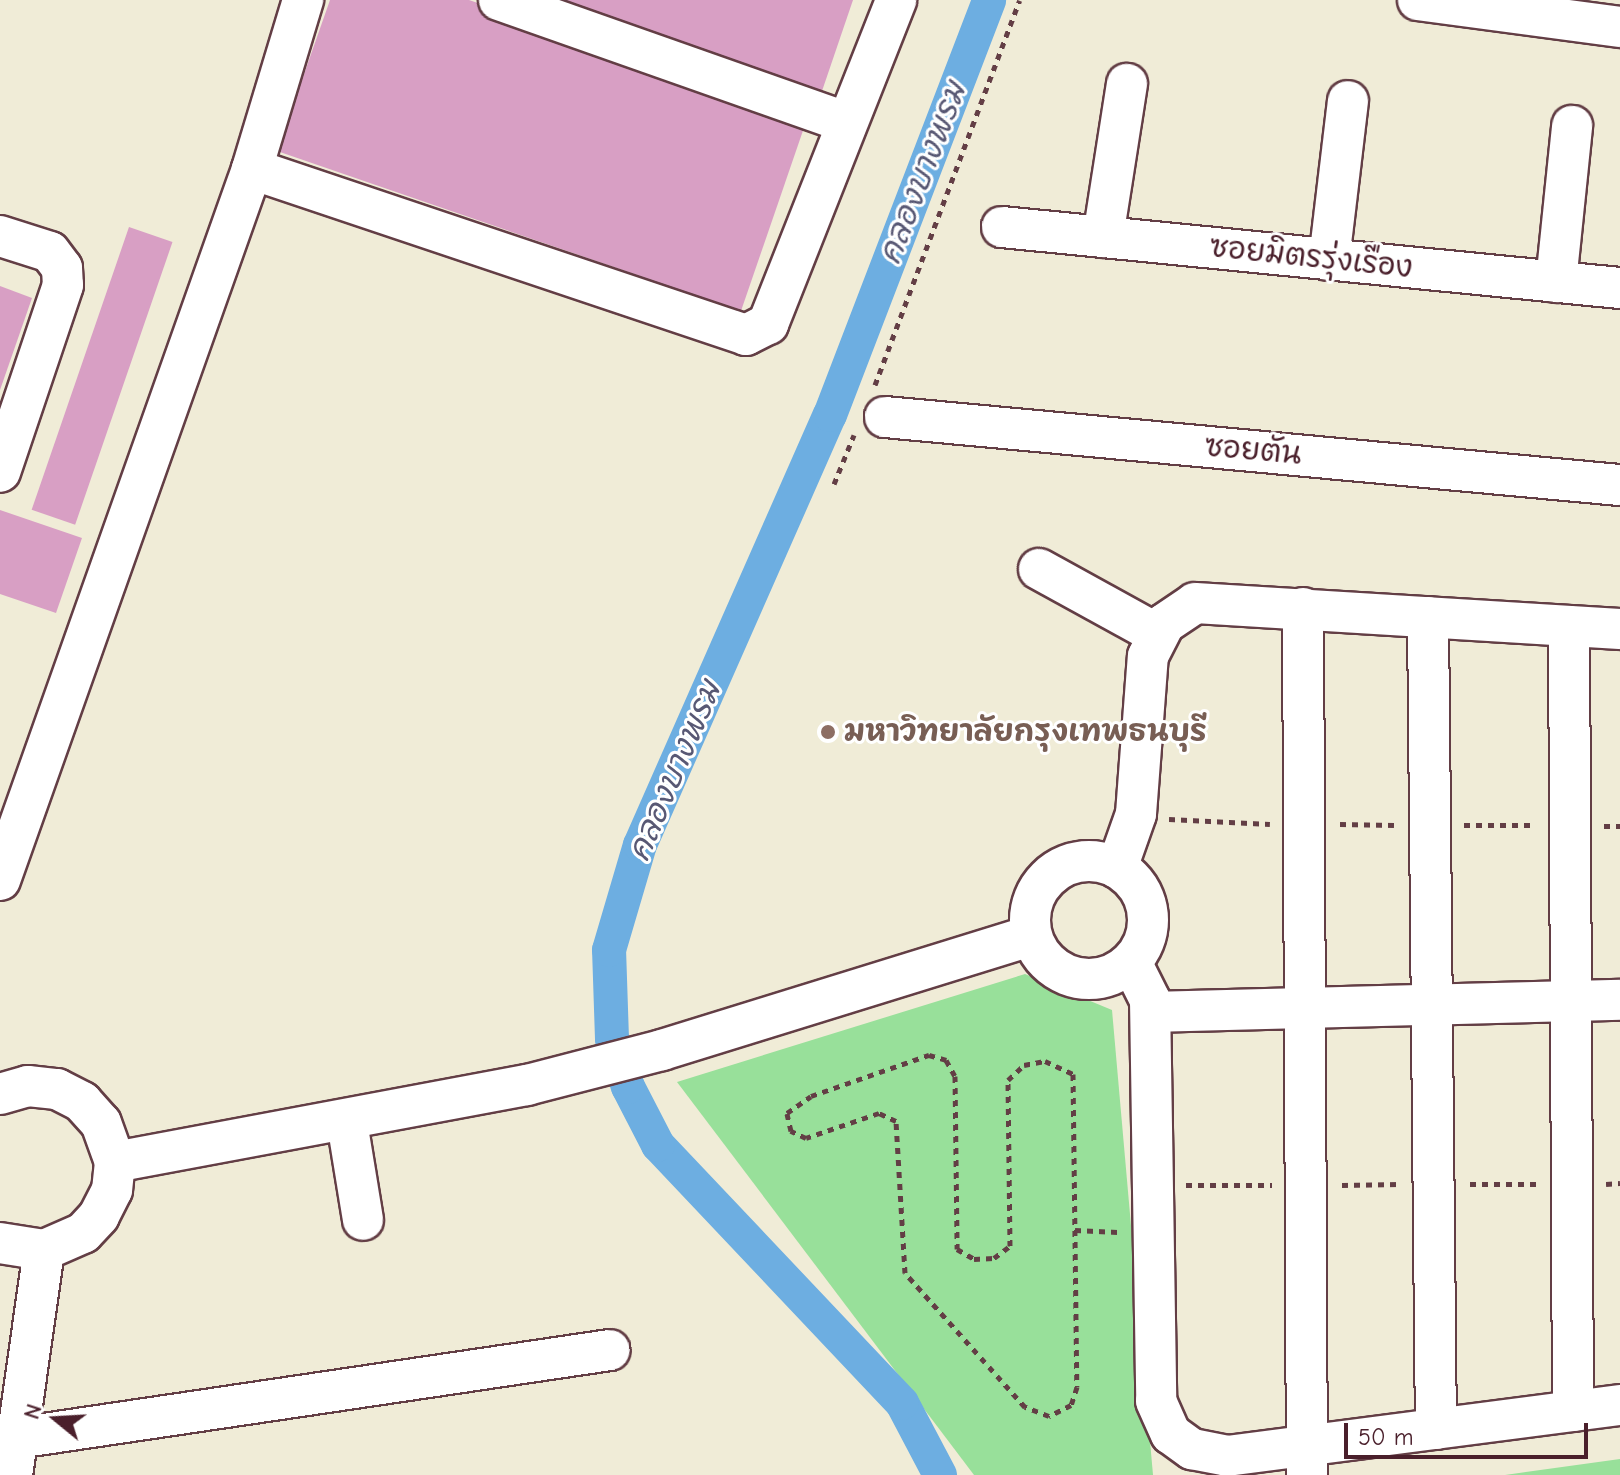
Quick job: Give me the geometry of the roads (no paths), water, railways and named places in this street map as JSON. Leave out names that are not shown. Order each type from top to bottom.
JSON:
[{"type":"street","points":[[0,880],[252,169],[303,0]]},
{"type":"street","points":[[499,0],[845,122]]},
{"type":"street","points":[[252,169],[746,335],[768,324],[845,122],[896,0]]},
{"type":"street","points":[[1418,0],[1620,27]]},
{"type":"street","points":[[1103,237],[1127,84]]},
{"type":"street","points":[[1329,260],[1348,101]]},
{"type":"street","points":[[1556,282],[1572,126]]},
{"type":"street","name":"ซอยมิตรรุ่งเรือง","points":[[1002,227],[1620,288]]},
{"type":"street","points":[[0,236],[50,252],[62,268],[63,285],[0,472]]},
{"type":"street","name":"ซอยตัน","points":[[871,414],[1620,485]]},
{"type":"street","points":[[1039,569],[1157,634]]},
{"type":"street","points":[[1117,868],[1136,814],[1146,667],[1157,634],[1174,615],[1195,603],[1620,629]]},
{"type":"street","points":[[1303,608],[1309,1460]]},
{"type":"street","points":[[1428,617],[1436,1429]]},
{"type":"street","points":[[1569,626],[1573,1411]]},
{"type":"street","points":[[1091,860],[1117,868],[1140,889],[1147,908],[1145,937],[1131,962],[1115,974],[1076,979],[1043,959],[1031,936],[1032,903],[1054,871],[1091,860]]},
{"type":"street","points":[[115,1162],[347,1122],[527,1085],[662,1050],[1031,936]]},
{"type":"street","points":[[1131,962],[1148,993],[1151,1012],[1156,1401],[1164,1424],[1180,1441],[1216,1455],[1309,1460],[1436,1429],[1620,1405]]},
{"type":"street","points":[[1151,1012],[1620,1000]]},
{"type":"street","points":[[0,1094],[28,1086],[57,1089],[82,1102],[101,1123],[115,1162],[112,1190],[99,1216],[83,1233],[44,1250],[0,1243]]},
{"type":"street","points":[[347,1122],[363,1220]]},
{"type":"street","points":[[44,1250],[15,1457],[610,1350]]},
{"type":"waterway","name":"คลองบางพรม","points":[[940,1475],[902,1403],[658,1145],[628,1087],[612,1039],[609,950],[640,845],[830,415],[989,0]]},
{"type":"place","name":"มหาวิทยาลัยกรุงเทพธนบุรี","points":[[828,732]]}]
